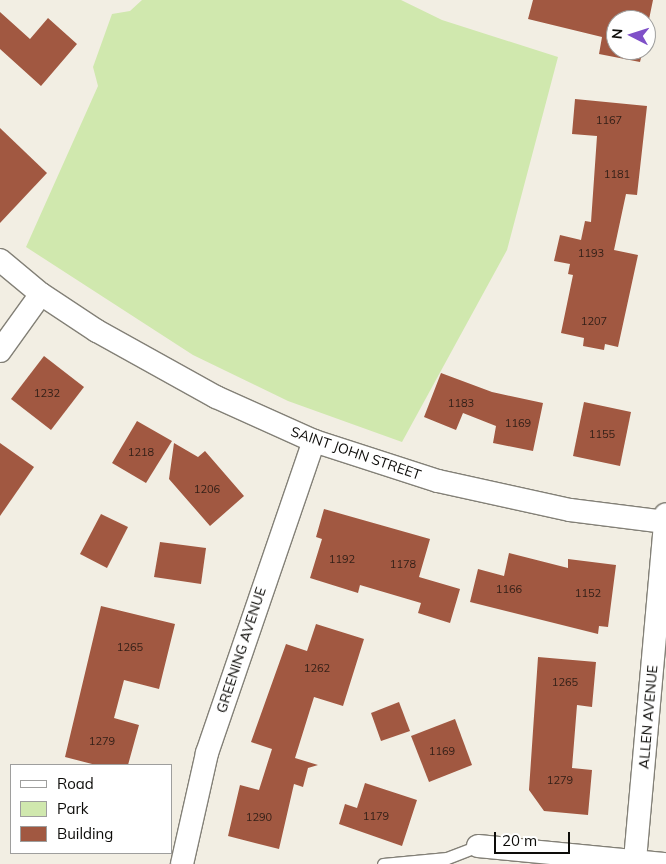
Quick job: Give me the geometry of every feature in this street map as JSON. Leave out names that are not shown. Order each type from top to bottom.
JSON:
[{"type":"street","name":"SAINT JOHN STREET","points":[[0,260],[41,294],[97,331],[216,397],[314,441],[438,481],[570,510],[666,518]]},
{"type":"street","points":[[0,351],[41,294]]},
{"type":"street","name":"GREENING AVENUE","points":[[182,864],[207,753],[314,441]]},
{"type":"street","name":"ALLEN AVENUE","points":[[635,860],[666,518]]},
{"type":"street","points":[[478,846],[666,864]]},
{"type":"lane","points":[[383,864],[447,858],[478,846]]},
{"type":"green space","points":[[142,0],[401,0],[442,20],[558,57],[507,250],[402,442],[288,401],[193,355],[26,247],[98,86],[93,67],[112,14],[130,11]]},
{"type":"building","points":[[533,0],[653,0],[651,10],[606,10],[606,55],[599,54],[602,37],[528,19]]},
{"type":"building","points":[[0,12],[30,39],[48,18],[77,44],[41,86],[0,49]]},
{"type":"building","points":[[575,99],[647,106],[637,195],[626,194],[614,250],[638,255],[618,347],[605,344],[604,350],[583,346],[584,338],[561,333],[573,275],[568,274],[570,264],[554,261],[560,235],[581,240],[585,221],[591,222],[597,136],[572,134]]},
{"type":"building","points":[[0,128],[47,173],[0,223]]},
{"type":"building","points":[[44,356],[84,387],[51,430],[11,399]]},
{"type":"building","points":[[441,373],[492,392],[543,403],[533,451],[493,443],[496,426],[463,413],[456,430],[424,417]]},
{"type":"building","points":[[584,402],[631,412],[620,466],[573,456]]},
{"type":"building","points":[[137,421],[172,441],[146,483],[112,463]]},
{"type":"building","points":[[0,443],[34,467],[0,516]]},
{"type":"building","points":[[174,443],[198,457],[205,451],[244,496],[210,526],[169,479]]},
{"type":"building","points":[[324,509],[430,539],[419,577],[460,589],[450,623],[418,613],[421,603],[360,585],[358,593],[310,578],[322,539],[316,537]]},
{"type":"building","points":[[101,514],[128,527],[107,568],[80,554]]},
{"type":"building","points":[[160,542],[206,548],[201,584],[154,577]]},
{"type":"building","points":[[509,553],[568,568],[568,559],[616,565],[608,627],[599,626],[598,634],[470,602],[478,569],[504,576]]},
{"type":"building","points":[[101,606],[175,624],[159,689],[124,680],[114,718],[139,725],[128,764],[92,764],[65,757]]},
{"type":"building","points":[[316,624],[364,639],[343,706],[314,697],[295,758],[318,765],[308,768],[303,787],[294,784],[279,849],[228,836],[240,785],[259,790],[272,749],[251,742],[286,644],[307,651]]},
{"type":"building","points":[[538,657],[596,662],[592,707],[577,705],[572,768],[592,770],[588,815],[544,811],[529,790]]},
{"type":"building","points":[[399,702],[410,731],[381,741],[371,713]]},
{"type":"building","points":[[455,719],[472,765],[429,782],[411,736]]},
{"type":"building","points":[[365,783],[417,800],[402,846],[339,824],[345,804],[357,808]]}]
